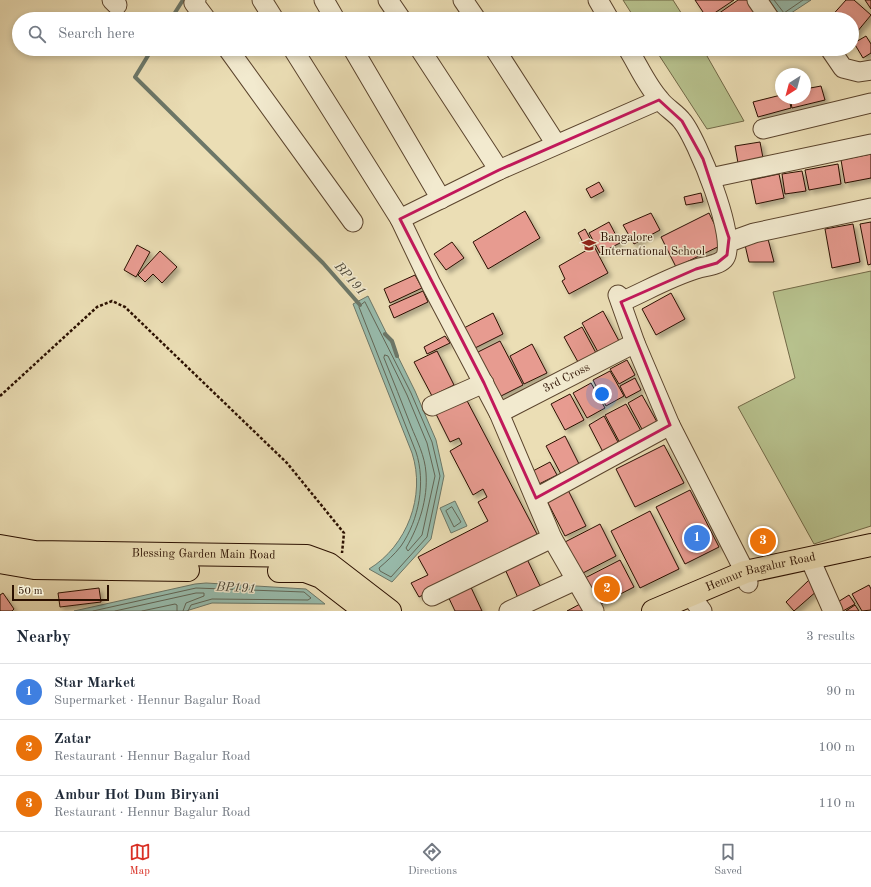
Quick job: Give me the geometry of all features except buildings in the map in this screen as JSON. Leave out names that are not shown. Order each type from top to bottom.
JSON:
[{"type":"main road","name":"Hennur Bagalur Road","points":[[653,611],[693,605],[746,578],[871,545]]},
{"type":"main road","name":"Blessing Garden Main Road","points":[[0,546],[35,552],[307,556],[329,564],[351,592]]},
{"type":"main road","name":"Hennur Bagalur Road","points":[[746,578],[871,558]]},
{"type":"main road","name":"Blessing Garden Main Road","points":[[0,562],[34,568],[305,571],[321,577],[390,611]]},
{"type":"street","points":[[196,0],[194,3],[201,12]]},
{"type":"street","points":[[262,0],[270,12]]},
{"type":"street","points":[[324,0],[331,12]]},
{"type":"street","points":[[388,0],[396,12]]},
{"type":"street","points":[[463,0],[471,12]]},
{"type":"street","points":[[598,0],[605,12]]},
{"type":"street","points":[[757,0],[765,12]]},
{"type":"street","points":[[233,56],[353,222]]},
{"type":"street","points":[[297,56],[400,219],[431,284],[499,413],[552,538],[594,611]]},
{"type":"street","points":[[357,56],[441,199]]},
{"type":"street","points":[[425,56],[500,170]]},
{"type":"street","points":[[499,56],[556,144]]},
{"type":"street","points":[[632,56],[659,100],[682,121],[702,159],[710,178],[729,242],[727,255],[723,260],[620,298],[635,344],[670,425],[746,578]]},
{"type":"street","points":[[835,56],[843,68],[859,72],[871,70]]},
{"type":"street","points":[[400,219],[556,144],[659,100]]},
{"type":"street","points":[[763,129],[871,103]]},
{"type":"street","points":[[710,178],[871,144]]},
{"type":"street","points":[[729,242],[754,233],[871,208]]},
{"type":"street","name":"3rd Cross","points":[[499,413],[635,344]]},
{"type":"street","points":[[432,406],[484,383]]},
{"type":"street","points":[[536,498],[670,425]]},
{"type":"street","points":[[432,596],[552,538]]},
{"type":"street","points":[[814,568],[833,611]]},
{"type":"street","points":[[510,611],[576,580]]},
{"type":"path","points":[[0,396],[97,307],[112,301],[125,307],[287,463],[344,533],[341,557]]},
{"type":"highlighted area","points":[[659,100],[682,121],[703,159],[729,238],[727,255],[717,263],[696,269],[621,302],[670,425],[536,498],[484,383],[400,219],[499,170]]},
{"type":"green space","points":[[623,0],[673,0],[681,12],[631,12]]},
{"type":"green space","points":[[660,56],[707,56],[744,121],[707,129]]},
{"type":"green space","points":[[871,271],[871,526],[814,544],[738,407],[795,378],[773,292]]},
{"type":"water","points":[[769,0],[811,0],[793,12],[777,12]]},
{"type":"water","points":[[368,296],[415,391],[436,440],[444,476],[431,539],[392,582],[369,569],[394,547],[403,534],[415,503],[417,486],[416,469],[412,453],[353,304]]},
{"type":"water","points":[[455,501],[467,526],[451,533],[440,508]]},
{"type":"water","points":[[206,583],[306,589],[325,604],[212,603],[186,611],[74,611],[195,584]]},
{"type":"waterway","name":"BP191","points":[[175,12],[183,0]]},
{"type":"waterway","name":"BP191","points":[[148,56],[135,77],[323,263],[360,305]]},
{"type":"waterway","name":"BP191","points":[[385,334],[392,341],[397,356]]},
{"type":"place","name":"Bangalore International School","points":[[589,245]]},
{"type":"place","name":"Star Market","points":[[697,538]]},
{"type":"place","name":"Ambur Hot Dum Biryani","points":[[763,541]]},
{"type":"place","name":"Zatar","points":[[607,589]]}]
